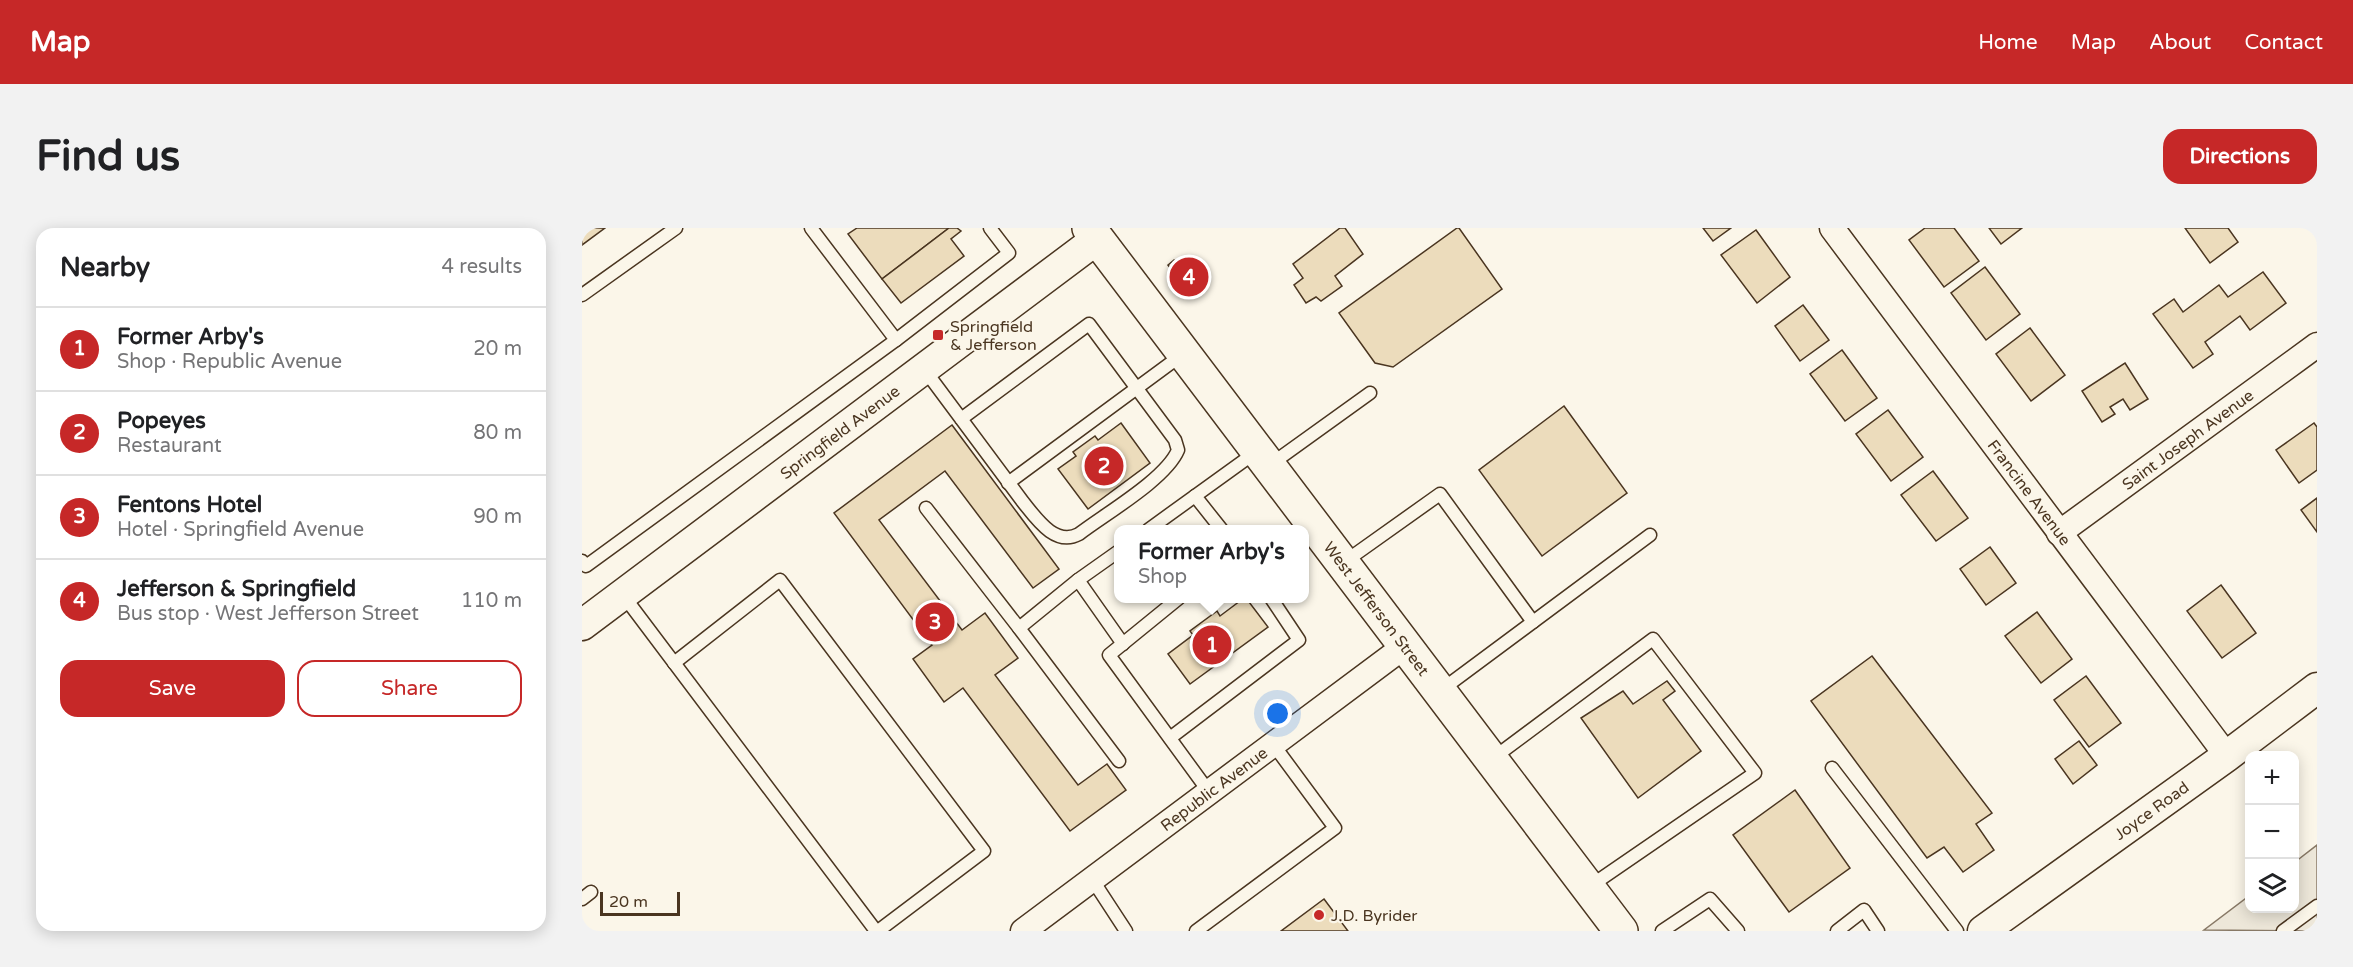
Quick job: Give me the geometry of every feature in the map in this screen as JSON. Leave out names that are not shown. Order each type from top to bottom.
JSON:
[{"type":"main road","name":"West Jefferson Street","points":[[1093,234],[1621,931]]},
{"type":"street","name":"Francine Avenue","points":[[1832,228],[2227,756]]},
{"type":"street","name":"Springfield Avenue","points":[[582,625],[924,369],[1093,234]]},
{"type":"street","name":"Saint Joseph Avenue","points":[[2059,533],[2317,345]]},
{"type":"street","name":"Republic Avenue","points":[[1023,931],[1405,646]]},
{"type":"street","name":"Joyce Road","points":[[1983,931],[2227,756],[2317,688]]},
{"type":"lane","points":[[582,295],[676,228]]},
{"type":"lane","points":[[811,228],[896,340]]},
{"type":"lane","points":[[582,561],[586,567],[896,340],[1009,253],[990,228]]},
{"type":"lane","points":[[924,369],[1008,483],[1023,502],[1040,523],[1056,536],[1071,538],[1159,475],[1174,459],[1178,450],[1175,440],[1089,324],[961,419]]},
{"type":"lane","points":[[1008,483],[1184,354]]},
{"type":"lane","points":[[1155,525],[1194,496],[1263,458],[1370,393]]},
{"type":"lane","points":[[1342,563],[1440,494],[1533,622]]},
{"type":"lane","points":[[1194,496],[1218,525]]},
{"type":"lane","points":[[926,508],[1119,761]]},
{"type":"lane","points":[[1439,691],[1650,534]]},
{"type":"lane","points":[[1019,628],[1078,580],[1114,555]]},
{"type":"lane","points":[[623,594],[674,663],[877,931],[984,851],[780,580],[674,663]]},
{"type":"lane","points":[[1078,580],[1123,644]]},
{"type":"lane","points":[[1173,603],[1109,655],[1209,792]]},
{"type":"lane","points":[[1170,738],[1299,640],[1274,603]]},
{"type":"lane","points":[[1491,759],[1653,639],[1755,773],[1588,888]]},
{"type":"lane","points":[[1196,931],[1335,828],[1273,744]]},
{"type":"lane","points":[[1832,768],[1957,931]]},
{"type":"lane","points":[[1092,879],[1126,931]]},
{"type":"lane","points":[[1662,931],[1710,898],[1738,931]]},
{"type":"lane","points":[[2283,931],[2317,906]]},
{"type":"lane","points":[[1837,931],[1864,910],[1878,931]]},
{"type":"shaded area","points":[[2317,845],[2317,931],[2204,930],[2245,899],[2245,913],[2299,913],[2299,859]]},
{"type":"building","points":[[582,228],[605,228],[582,245]]},
{"type":"building","points":[[857,228],[949,228],[882,279],[848,234]]},
{"type":"building","points":[[949,228],[957,228],[961,231],[951,239],[964,256],[901,303],[882,279]]},
{"type":"building","points":[[1340,228],[1345,228],[1363,254],[1335,276],[1342,286],[1321,301],[1316,297],[1306,303],[1294,285],[1303,278],[1293,264]]},
{"type":"building","points":[[1457,228],[1502,289],[1393,367],[1375,363],[1339,313]]},
{"type":"building","points":[[1703,228],[1731,228],[1713,241]]},
{"type":"building","points":[[1925,228],[1954,228],[1979,261],[1944,287],[1909,240]]},
{"type":"building","points":[[1989,228],[2022,228],[2001,244]]},
{"type":"building","points":[[2185,228],[2228,228],[2238,242],[2210,263]]},
{"type":"building","points":[[1756,230],[1790,277],[1757,303],[1721,255]]},
{"type":"building","points":[[1174,260],[1186,274],[1179,279],[1168,265]]},
{"type":"building","points":[[1985,267],[2020,314],[1986,340],[1951,293]]},
{"type":"building","points":[[2263,272],[2286,303],[2250,330],[2240,316],[2205,342],[2213,354],[2193,368],[2153,314],[2174,299],[2183,312],[2219,285],[2228,297]]},
{"type":"building","points":[[1803,305],[1829,340],[1800,361],[1775,326]]},
{"type":"building","points":[[2030,328],[2065,375],[2031,401],[1996,354]]},
{"type":"building","points":[[1842,350],[1877,398],[1845,421],[1810,374]]},
{"type":"building","points":[[2125,363],[2148,399],[2130,410],[2123,399],[2110,407],[2115,414],[2102,422],[2082,391]]},
{"type":"building","points":[[1564,406],[1627,493],[1542,556],[1479,470]]},
{"type":"building","points":[[1888,410],[1923,457],[1891,481],[1856,434]]},
{"type":"building","points":[[1121,423],[1150,463],[1088,509],[1058,469],[1076,456],[1073,452],[1095,436],[1098,440]]},
{"type":"building","points":[[2314,423],[2317,427],[2317,470],[2299,483],[2276,450]]},
{"type":"building","points":[[952,425],[1059,569],[1033,588],[945,471],[879,520],[962,630],[985,613],[1018,658],[995,675],[1078,785],[1107,764],[1126,790],[1070,831],[963,688],[944,702],[913,659],[932,645],[834,513]]},
{"type":"building","points":[[1933,471],[1968,518],[1936,541],[1901,495]]},
{"type":"building","points":[[2317,498],[2317,532],[2301,510]]},
{"type":"building","points":[[1990,547],[2016,583],[1986,605],[1960,569]]},
{"type":"building","points":[[2221,585],[2256,633],[2222,658],[2187,611]]},
{"type":"building","points":[[1237,603],[1250,603],[1268,627],[1190,684],[1168,654],[1193,635],[1190,631],[1217,611],[1220,616]]},
{"type":"building","points":[[2037,612],[2072,659],[2041,683],[2005,636]]},
{"type":"building","points":[[1872,656],[1992,813],[1976,824],[1994,850],[1963,872],[1944,847],[1927,858],[1811,701]]},
{"type":"building","points":[[2086,676],[2121,723],[2089,747],[2054,700]]},
{"type":"building","points":[[1667,681],[1675,691],[1663,700],[1701,751],[1638,798],[1581,718],[1623,691],[1633,704]]},
{"type":"building","points":[[2079,741],[2097,765],[2073,784],[2055,759]]},
{"type":"building","points":[[1795,790],[1850,868],[1789,912],[1733,835]]},
{"type":"building","name":"J.D. Byrider","points":[[1324,899],[1348,931],[1281,931]]},
{"type":"place","name":"Jefferson & Springfield","points":[[1189,277]]},
{"type":"place","name":"Springfield & Jefferson","points":[[938,335]]},
{"type":"place","name":"Popeyes","points":[[1104,466]]},
{"type":"place","name":"Fentons Hotel","points":[[935,622]]},
{"type":"place","name":"Former Arby's","points":[[1212,645]]},
{"type":"place","name":"J.D. Byrider","points":[[1319,915]]}]
